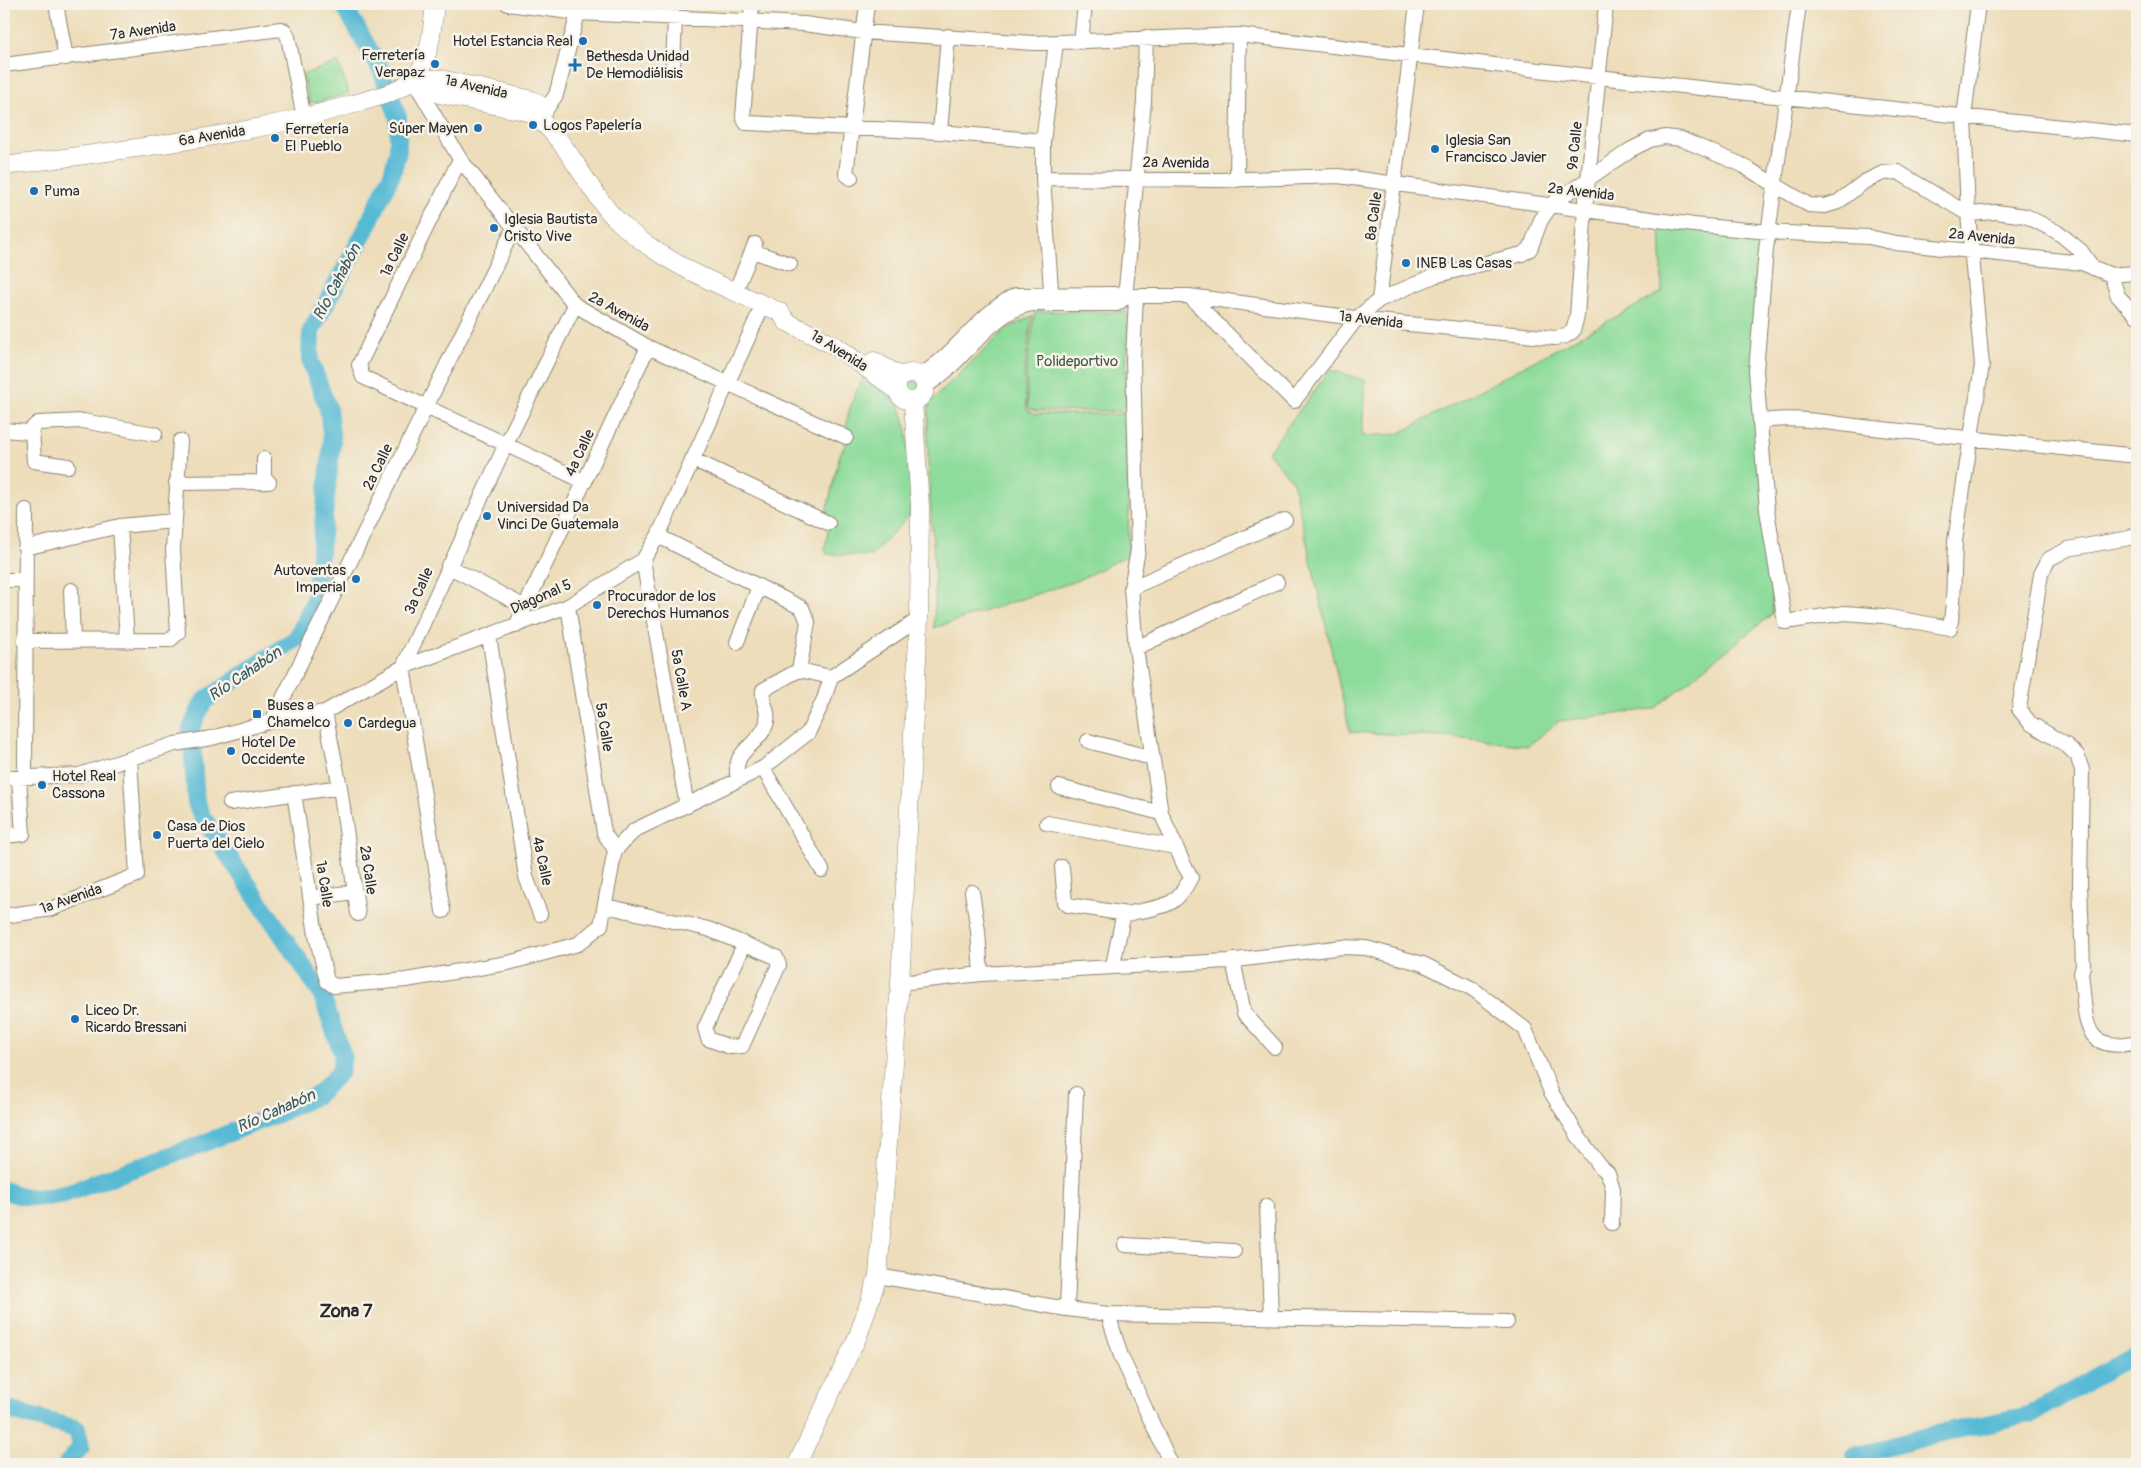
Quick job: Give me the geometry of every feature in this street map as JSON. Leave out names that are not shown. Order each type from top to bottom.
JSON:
[{"type":"main road","points":[[408,83],[426,55],[435,4]]},
{"type":"main road","name":"1a Avenida","points":[[408,83],[441,79],[532,100],[568,142],[572,157],[595,194],[631,234],[681,267],[780,312],[788,322],[911,383]]},
{"type":"main road","name":"1a Avenida","points":[[408,83],[439,94],[543,114]]},
{"type":"main road","name":"6a Avenida","points":[[4,166],[212,137],[304,118],[369,99],[408,83]]},
{"type":"main road","points":[[796,1464],[858,1336],[878,1276],[900,982],[919,619],[920,507],[913,401],[922,396],[911,383]]},
{"type":"street","points":[[56,4],[66,58]]},
{"type":"street","points":[[508,4],[578,13],[804,24],[863,32],[1056,43],[1146,37],[1240,35],[1598,77],[2137,135]]},
{"type":"street","points":[[752,4],[743,117],[746,123],[851,126],[1043,141]]},
{"type":"street","points":[[851,178],[846,174],[868,4]]},
{"type":"street","points":[[1080,42],[1084,4]]},
{"type":"street","name":"8a Calle","points":[[1379,300],[1417,4]]},
{"type":"street","name":"9a Calle","points":[[1555,338],[1566,336],[1574,331],[1577,316],[1585,208],[1606,4]]},
{"type":"street","points":[[1799,4],[1769,232],[1756,372],[1767,510],[1785,622],[1845,613],[1884,616],[1950,628],[1953,604],[1955,541],[1982,365],[1968,214],[1964,117],[1978,4]]},
{"type":"street","points":[[543,114],[556,95],[578,13]]},
{"type":"street","points":[[673,68],[675,18]]},
{"type":"street","name":"7a Avenida","points":[[4,66],[281,29],[285,31],[304,118]]},
{"type":"street","points":[[1238,180],[1240,35]]},
{"type":"street","points":[[940,132],[948,36]]},
{"type":"street","points":[[1062,868],[1065,902],[1068,905],[1127,914],[1165,906],[1180,896],[1191,877],[1175,847],[1161,812],[1136,648],[1131,588],[1138,550],[1130,297],[1136,179],[1144,100],[1146,37]]},
{"type":"street","points":[[1051,298],[1043,178],[1043,141],[1056,43]]},
{"type":"street","name":"2a Avenida","points":[[408,83],[460,159],[575,305],[648,347],[846,437]]},
{"type":"street","points":[[439,94],[441,129]]},
{"type":"street","points":[[1189,296],[1294,401],[1357,318],[1379,300],[1434,276],[1522,254],[1530,249],[1542,220],[1552,204],[1630,150],[1650,140],[1665,137],[1681,138],[1740,164],[1776,184],[1788,194],[1809,204],[1825,206],[1838,202],[1864,182],[1882,173],[1898,172],[1968,214],[1996,212],[2026,216],[2059,233],[2081,251],[2093,268]]},
{"type":"street","name":"1a Calle","points":[[426,406],[363,377],[360,365],[460,159]]},
{"type":"street","name":"2a Avenida","points":[[1043,178],[1238,180],[1338,176],[1585,208],[1694,225],[1769,232],[1869,237],[1896,243],[2082,263],[2110,275]]},
{"type":"street","name":"2a Calle","points":[[272,721],[514,228]]},
{"type":"street","points":[[736,292],[754,248],[790,264]]},
{"type":"street","points":[[2136,272],[2110,275],[2118,296],[2137,316]]},
{"type":"street","name":"1a Avenida","points":[[911,383],[940,378],[1000,319],[1011,311],[1019,306],[1051,298],[1114,294],[1130,297],[1189,296],[1357,318],[1555,338]]},
{"type":"street","name":"3a Calle","points":[[403,667],[448,566],[575,305]]},
{"type":"street","name":"Diagonal 5","points":[[4,778],[79,775],[175,744],[212,738],[272,721],[326,712],[403,667],[568,606],[643,560],[658,536],[763,305]]},
{"type":"street","name":"4a Calle","points":[[516,626],[648,347]]},
{"type":"street","points":[[426,406],[584,482]]},
{"type":"street","points":[[1760,422],[1773,419],[1972,437],[2137,456]]},
{"type":"street","points":[[4,430],[28,432],[38,422],[83,421],[155,434]]},
{"type":"street","points":[[32,429],[34,461],[68,466]]},
{"type":"street","points":[[24,641],[170,640],[178,633],[173,550],[180,441]]},
{"type":"street","points":[[176,483],[267,482],[264,459]]},
{"type":"street","points":[[692,459],[828,523]]},
{"type":"street","points":[[4,836],[23,834],[22,778],[26,510]]},
{"type":"street","points":[[1131,588],[1285,520]]},
{"type":"street","points":[[25,548],[120,526],[174,521]]},
{"type":"street","points":[[120,526],[127,641]]},
{"type":"street","points":[[2137,533],[2129,538],[2068,549],[2049,559],[2041,574],[2019,709],[2030,723],[2066,745],[2077,755],[2082,770],[2080,885],[2083,966],[2081,972],[2085,1021],[2091,1036],[2104,1044],[2123,1045],[2137,1042]]},
{"type":"street","points":[[658,536],[802,608],[808,622],[799,670]]},
{"type":"street","name":"5a Calle A","points":[[643,560],[687,806]]},
{"type":"street","points":[[448,566],[525,607]]},
{"type":"street","points":[[4,580],[24,580]]},
{"type":"street","points":[[1136,648],[1278,582]]},
{"type":"street","points":[[737,642],[759,587]]},
{"type":"street","points":[[71,590],[73,640]]},
{"type":"street","name":"5a Calle","points":[[568,606],[604,833],[615,850]]},
{"type":"street","points":[[744,945],[705,1028],[708,1039],[736,1048],[742,1046],[778,965],[776,958],[708,929],[606,906],[615,850],[635,830],[763,768],[808,733],[831,676],[919,619]]},
{"type":"street","name":"4a Calle","points":[[489,636],[526,877],[540,914]]},
{"type":"street","points":[[403,667],[443,911]]},
{"type":"street","points":[[738,779],[736,764],[765,728],[769,716],[762,695],[763,690],[799,670],[831,676]]},
{"type":"street","name":"2a Calle","points":[[326,712],[340,787],[358,914]]},
{"type":"street","points":[[1088,741],[1152,758]]},
{"type":"street","name":"1a Avenida","points":[[4,916],[51,909],[137,875],[130,759]]},
{"type":"street","points":[[763,768],[822,870]]},
{"type":"street","points":[[230,803],[340,787]]},
{"type":"street","points":[[1059,787],[1161,812]]},
{"type":"street","name":"1a Calle","points":[[294,793],[310,898],[326,980],[334,986],[406,980],[508,963],[578,944],[601,925],[606,906]]},
{"type":"street","points":[[1047,823],[1175,847]]},
{"type":"street","points":[[310,898],[354,892]]},
{"type":"street","points":[[972,892],[978,930],[981,974]]},
{"type":"street","points":[[1113,966],[1120,924],[1127,914]]},
{"type":"street","points":[[900,982],[981,974],[1233,960],[1343,947],[1366,948],[1423,964],[1473,989],[1525,1029],[1551,1092],[1580,1139],[1608,1174],[1613,1189],[1612,1223]]},
{"type":"street","points":[[1233,960],[1244,1013],[1275,1047]]},
{"type":"street","points":[[1067,1309],[1076,1094]]},
{"type":"street","points":[[1267,1206],[1271,1316]]},
{"type":"street","points":[[1126,1245],[1234,1251]]},
{"type":"street","points":[[878,1276],[1067,1309],[1108,1314],[1507,1322]]},
{"type":"street","points":[[1108,1314],[1121,1356],[1171,1464]]},
{"type":"green space","points":[[338,62],[349,93],[316,103],[310,102],[302,75]]},
{"type":"green space","points":[[1660,221],[1763,234],[1757,438],[1773,613],[1654,709],[1559,721],[1528,746],[1463,738],[1350,732],[1293,482],[1268,452],[1330,370],[1365,380],[1362,436],[1398,434],[1662,292]]},
{"type":"green space","name":"Polideportivo","points":[[1035,311],[1126,312],[1128,321],[1125,411],[1035,411],[1028,408],[1026,373]]},
{"type":"green space","points":[[1032,316],[1024,374],[1027,410],[1035,414],[1124,414],[1129,500],[1128,555],[1076,581],[934,628],[935,600],[928,459],[929,403],[1005,330]]},
{"type":"green space","points":[[864,376],[900,406],[907,431],[912,503],[909,516],[871,556],[827,554],[825,549],[830,519],[827,509],[840,454],[848,440],[848,415]]},
{"type":"green space","points":[[909,381],[915,381],[919,388],[915,395],[909,395],[905,391],[905,385]]},
{"type":"waterway","name":"Río Cahabón","points":[[4,1190],[20,1196],[33,1198],[64,1194],[275,1115],[317,1095],[340,1072],[343,1056],[321,993],[203,818],[196,803],[191,728],[204,701],[297,638],[315,599],[332,442],[328,408],[310,361],[311,331],[363,235],[392,174],[398,151],[398,117],[381,70],[343,4]]},
{"type":"waterway","points":[[1855,1456],[1936,1434],[2030,1415],[2111,1368],[2137,1356]]},
{"type":"waterway","name":"Río Cahabón","points":[[4,1409],[77,1429],[81,1447],[67,1464]]},
{"type":"place","name":"Hotel Estancia Real","points":[[583,41]]},
{"type":"place","name":"Ferretería Verapaz","points":[[435,64]]},
{"type":"place","name":"Bethesda Unidad De Hemodiálisis","points":[[575,65]]},
{"type":"place","name":"Logos Papelería","points":[[533,125]]},
{"type":"place","name":"Súper Mayen","points":[[478,128]]},
{"type":"place","name":"Ferretería El Pueblo","points":[[275,138]]},
{"type":"place","name":"Iglesia San Francisco Javier","points":[[1435,149]]},
{"type":"place","name":"Puma","points":[[34,191]]},
{"type":"place","name":"Iglesia Bautista Cristo Vive","points":[[494,228]]},
{"type":"place","name":"INEB Las Casas","points":[[1406,263]]},
{"type":"place","name":"Universidad Da Vinci De Guatemala","points":[[487,516]]},
{"type":"place","name":"Autoventas Imperial","points":[[356,579]]},
{"type":"place","name":"Procurador de los Derechos Humanos","points":[[597,605]]},
{"type":"place","name":"Buses a Chamelco","points":[[257,714]]},
{"type":"place","name":"Cardegua","points":[[348,723]]},
{"type":"place","name":"Hotel De Occidente","points":[[231,751]]},
{"type":"place","name":"Hotel Real Cassona","points":[[42,785]]},
{"type":"place","name":"Casa de Dios Puerta del Cielo","points":[[157,835]]},
{"type":"place","name":"Liceo Dr. Ricardo Bressani","points":[[75,1019]]},
{"type":"district","name":"Zona 7","points":[[346,1311]]}]
